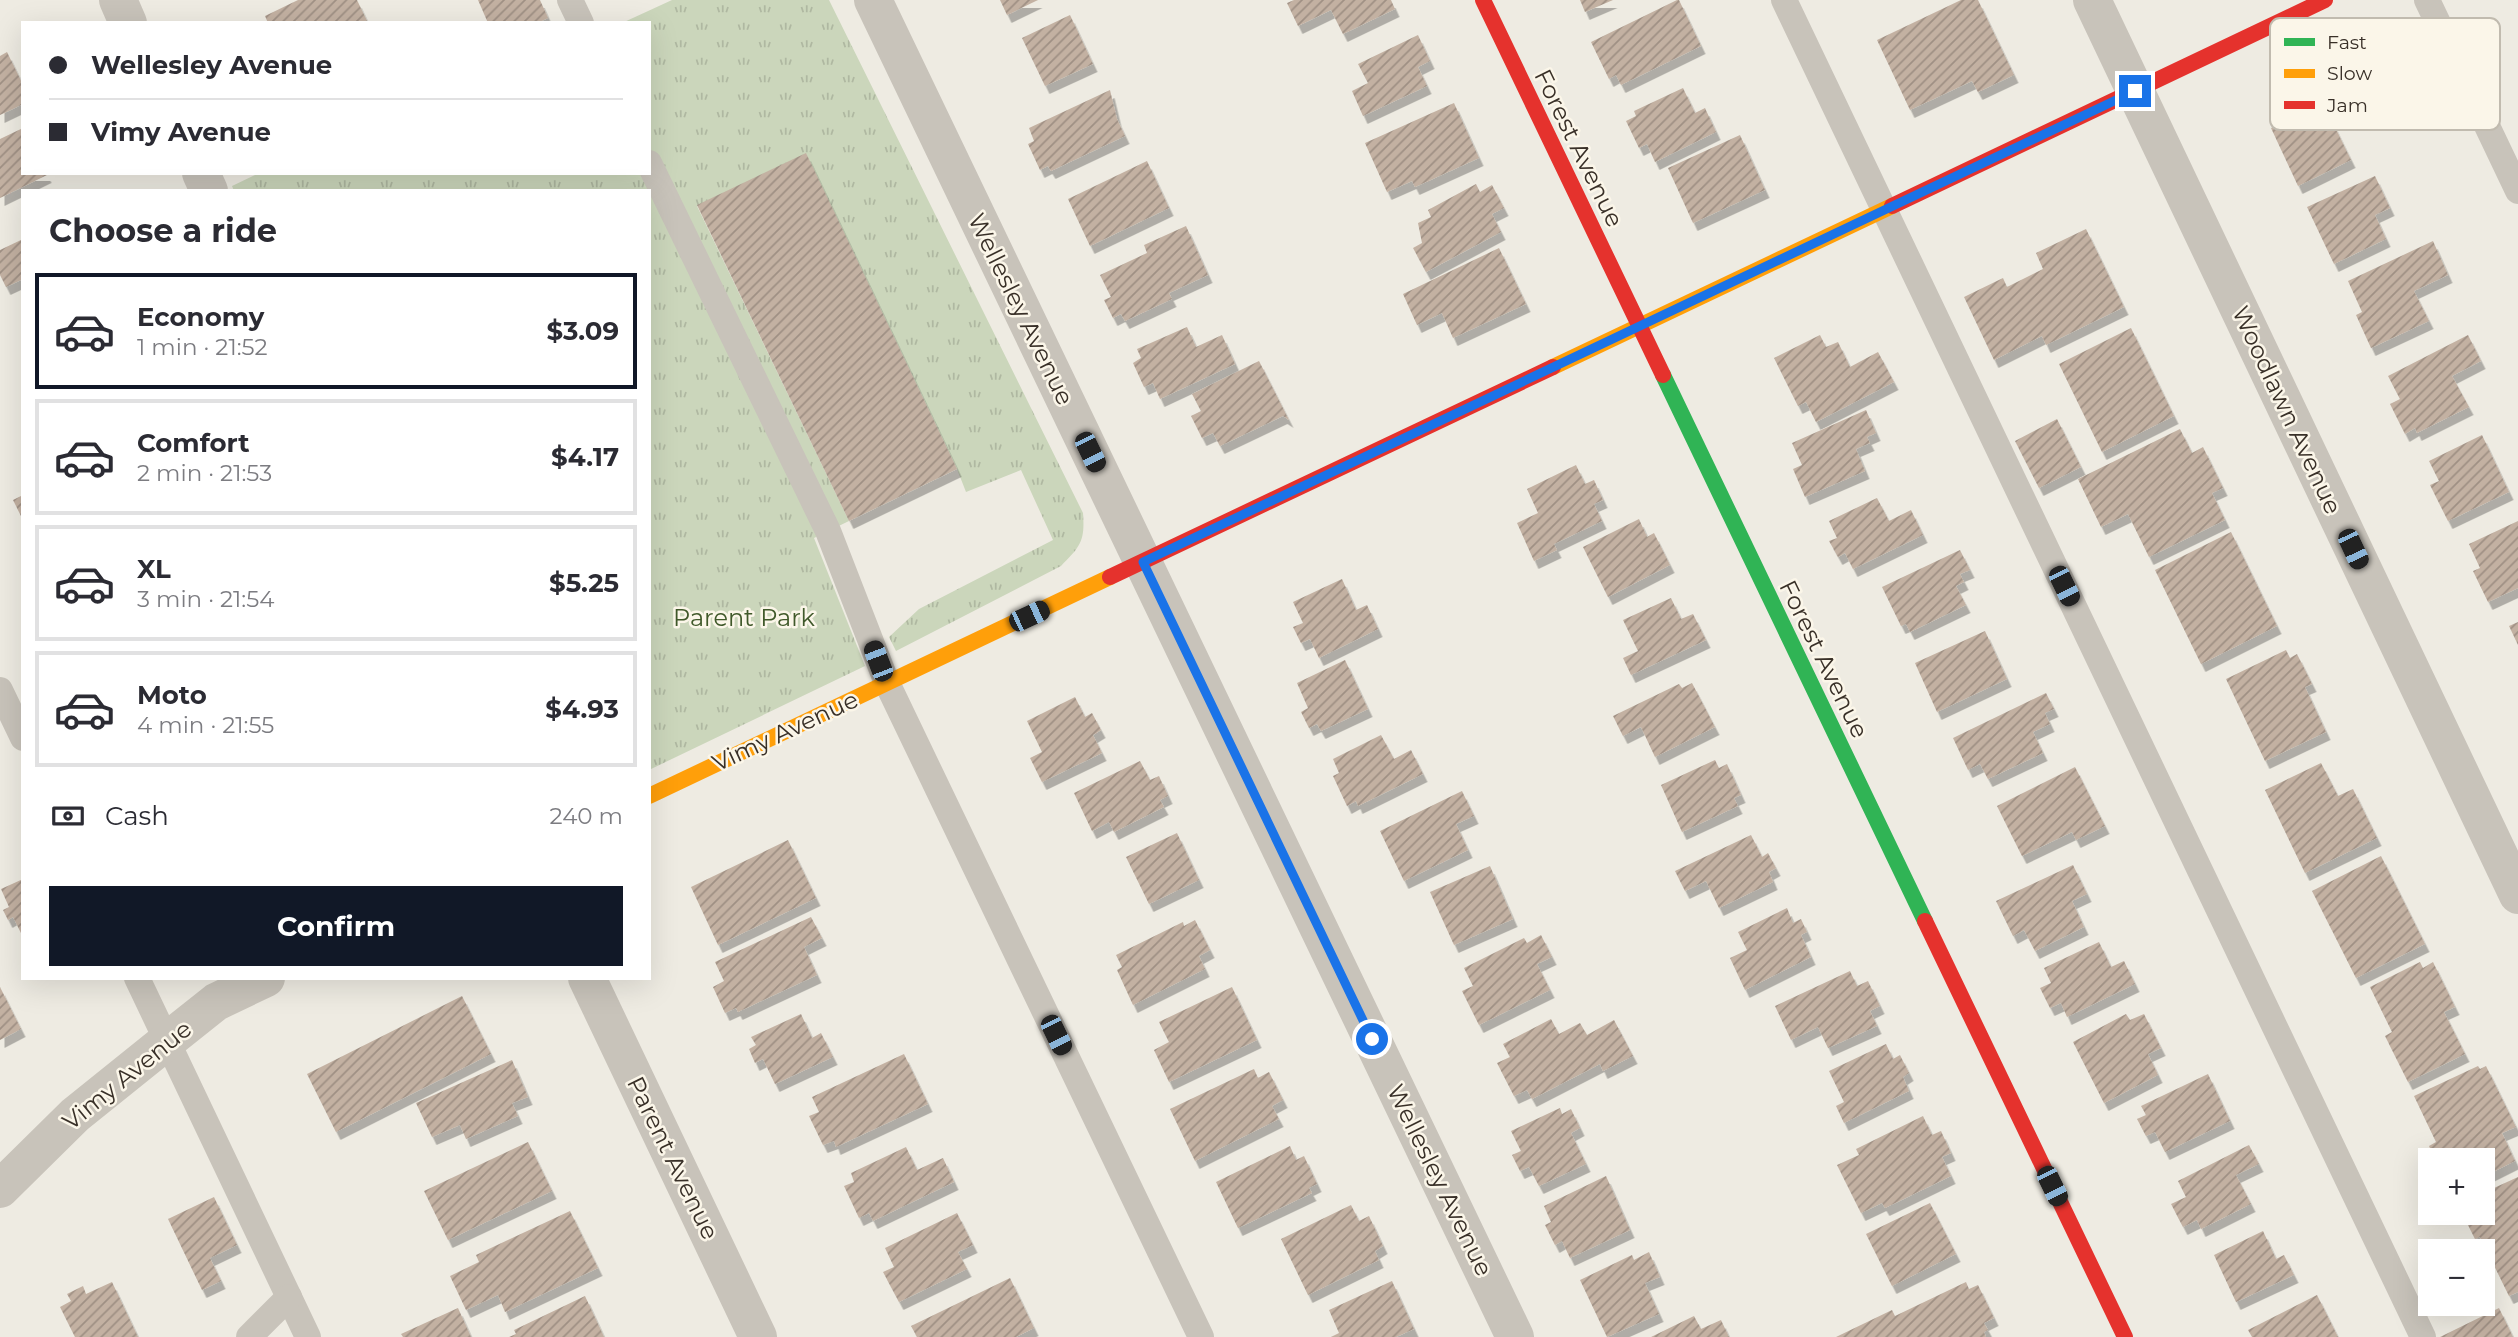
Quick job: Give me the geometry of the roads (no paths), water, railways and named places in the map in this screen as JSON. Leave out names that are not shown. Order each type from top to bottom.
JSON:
[{"type":"street","points":[[118,0],[127,21]]},
{"type":"street","name":"Wellesley Avenue","points":[[873,0],[1515,1337]]},
{"type":"street","name":"Forest Avenue","points":[[1483,0],[2124,1337]]},
{"type":"street","name":"Woodlawn Avenue","points":[[2092,0],[2518,895]]},
{"type":"street","name":"Vimy Avenue","points":[[2287,18],[2325,0]]},
{"type":"street","name":"Vimy Avenue","points":[[651,795],[2270,26]]},
{"type":"street","name":"Vimy Avenue","points":[[0,1189],[75,1115],[167,1041],[216,1002],[262,980]]},
{"type":"street","name":"Parent Avenue","points":[[588,980],[758,1337]]},
{"type":"lane","points":[[570,0],[580,21]]},
{"type":"lane","points":[[1784,0],[2423,1337]]},
{"type":"lane","points":[[2427,0],[2436,18]]},
{"type":"lane","points":[[2489,130],[2518,191]]},
{"type":"lane","points":[[651,167],[828,531],[887,683],[1201,1337]]},
{"type":"lane","points":[[0,690],[21,734]]},
{"type":"lane","points":[[138,980],[308,1337]]},
{"type":"lane","points":[[248,1337],[289,1297]]},
{"type":"park label","name":"Parent Park","points":[[744,617]]}]
